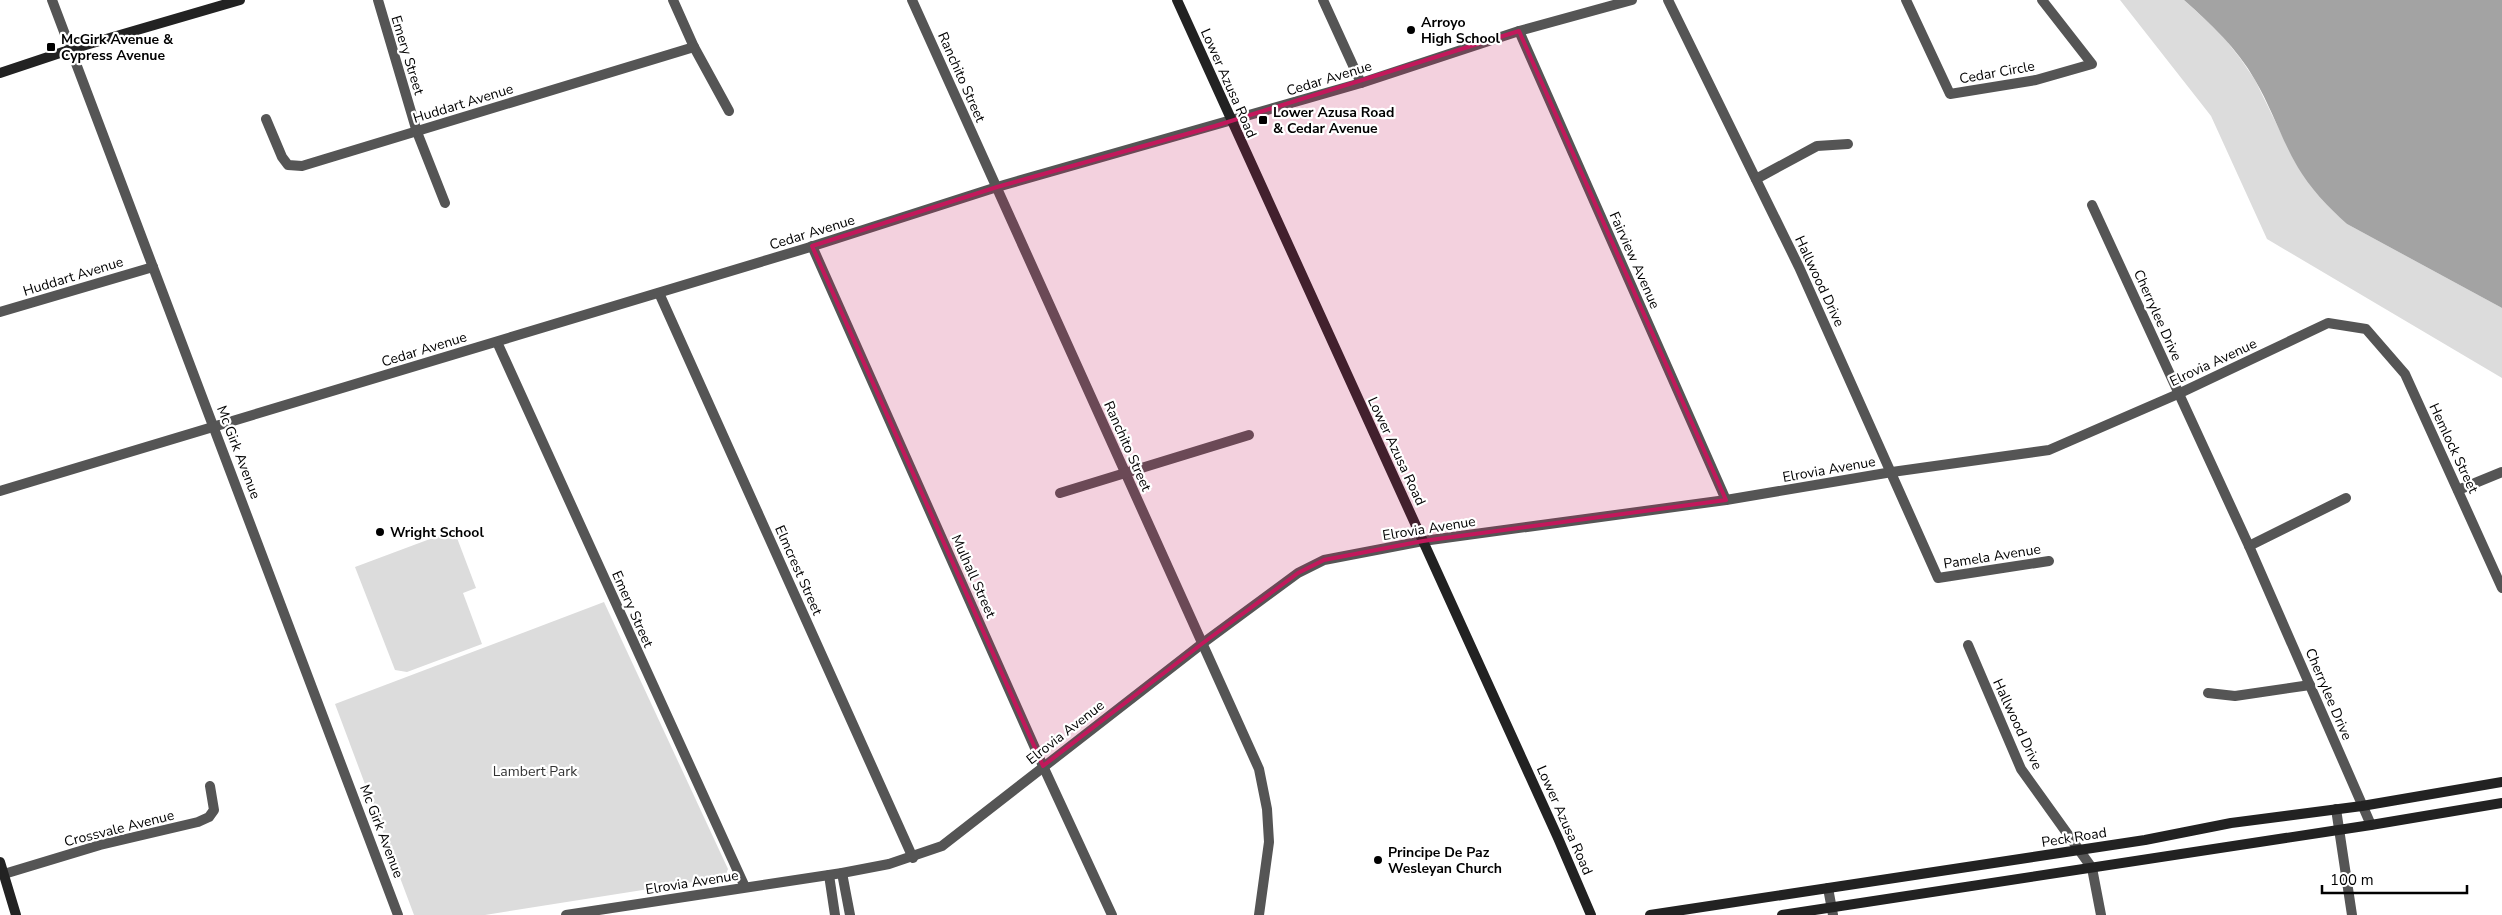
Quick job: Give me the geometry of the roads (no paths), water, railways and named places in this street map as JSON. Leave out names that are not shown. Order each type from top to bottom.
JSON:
[{"type":"main road","points":[[0,73],[72,49],[240,0]]},
{"type":"main road","name":"Lower Azusa Road","points":[[1177,0],[1558,838],[1591,915]]},
{"type":"main road","name":"Peck Road","points":[[1650,915],[2079,850],[2231,823],[2362,806],[2502,782]]},
{"type":"main road","points":[[1782,915],[1832,911],[2371,825],[2502,802]]},
{"type":"main road","points":[[0,862],[16,915]]},
{"type":"street","name":"Mc Girk Avenue","points":[[52,0],[398,915]]},
{"type":"street","name":"Emery Street","points":[[378,0],[417,132],[445,202]]},
{"type":"street","points":[[673,0],[694,47],[729,111]]},
{"type":"street","name":"Ranchito Street","points":[[912,0],[1259,769],[1267,809],[1269,842],[1259,915]]},
{"type":"street","points":[[1323,0],[1361,83]]},
{"type":"street","name":"Cedar Avenue","points":[[0,491],[660,293],[997,187],[1232,121],[1361,83],[1519,31],[1632,0]]},
{"type":"street","name":"Hallwood Drive","points":[[1668,0],[1756,180],[1892,472],[1938,578]]},
{"type":"street","name":"Cedar Circle","points":[[1906,0],[1950,94],[2036,80],[2092,64],[2042,0]]},
{"type":"street","name":"Fairview Avenue","points":[[1519,31],[1726,500]]},
{"type":"street","name":"Huddart Avenue","points":[[266,120],[282,157],[288,164],[302,166],[694,47]]},
{"type":"street","points":[[1756,180],[1817,146],[1848,144]]},
{"type":"street","name":"Cherrylee Drive","points":[[2092,205],[2249,546],[2371,825]]},
{"type":"street","name":"Mulhall Street","points":[[812,246],[1043,766],[1112,915]]},
{"type":"street","name":"Huddart Avenue","points":[[0,312],[153,267]]},
{"type":"street","name":"Elmcrest Street","points":[[660,293],[913,858]]},
{"type":"street","name":"Elrovia Avenue","points":[[566,915],[842,873],[913,858],[942,846],[965,830],[1043,766],[1202,643],[1298,573],[1324,560],[1423,541],[1726,500],[1892,472],[2049,450],[2178,394],[2328,323],[2366,329]]},
{"type":"street","name":"Hemlock Street","points":[[2366,329],[2405,374],[2502,588]]},
{"type":"street","name":"Emery Street","points":[[496,342],[744,887]]},
{"type":"street","points":[[1060,493],[1249,435]]},
{"type":"street","points":[[2458,490],[2502,472]]},
{"type":"street","points":[[2249,546],[2346,498]]},
{"type":"street","name":"Pamela Avenue","points":[[1938,578],[2049,561]]},
{"type":"street","name":"Hallwood Drive","points":[[1968,645],[2021,769],[2092,868],[2101,915]]},
{"type":"street","points":[[2208,693],[2236,696],[2310,685]]},
{"type":"street","name":"Crossvale Avenue","points":[[4,874],[100,845],[198,822],[208,817],[214,810],[210,786]]},
{"type":"street","points":[[2336,809],[2352,915]]},
{"type":"street","points":[[842,873],[850,915]]},
{"type":"street","points":[[829,875],[835,915]]},
{"type":"street","points":[[1828,888],[1832,911]]},
{"type":"place","name":"Arroyo High School","points":[[1411,30]]},
{"type":"place","name":"McGirk Avenue & Cypress Avenue","points":[[51,47]]},
{"type":"place","name":"Lower Azusa Road & Cedar Avenue","points":[[1263,120]]},
{"type":"place","name":"Wright School","points":[[380,532]]},
{"type":"place","name":"Principe De Paz Wesleyan Church","points":[[1378,860]]},
{"type":"park label","name":"Lambert Park","points":[[535,771]]}]
